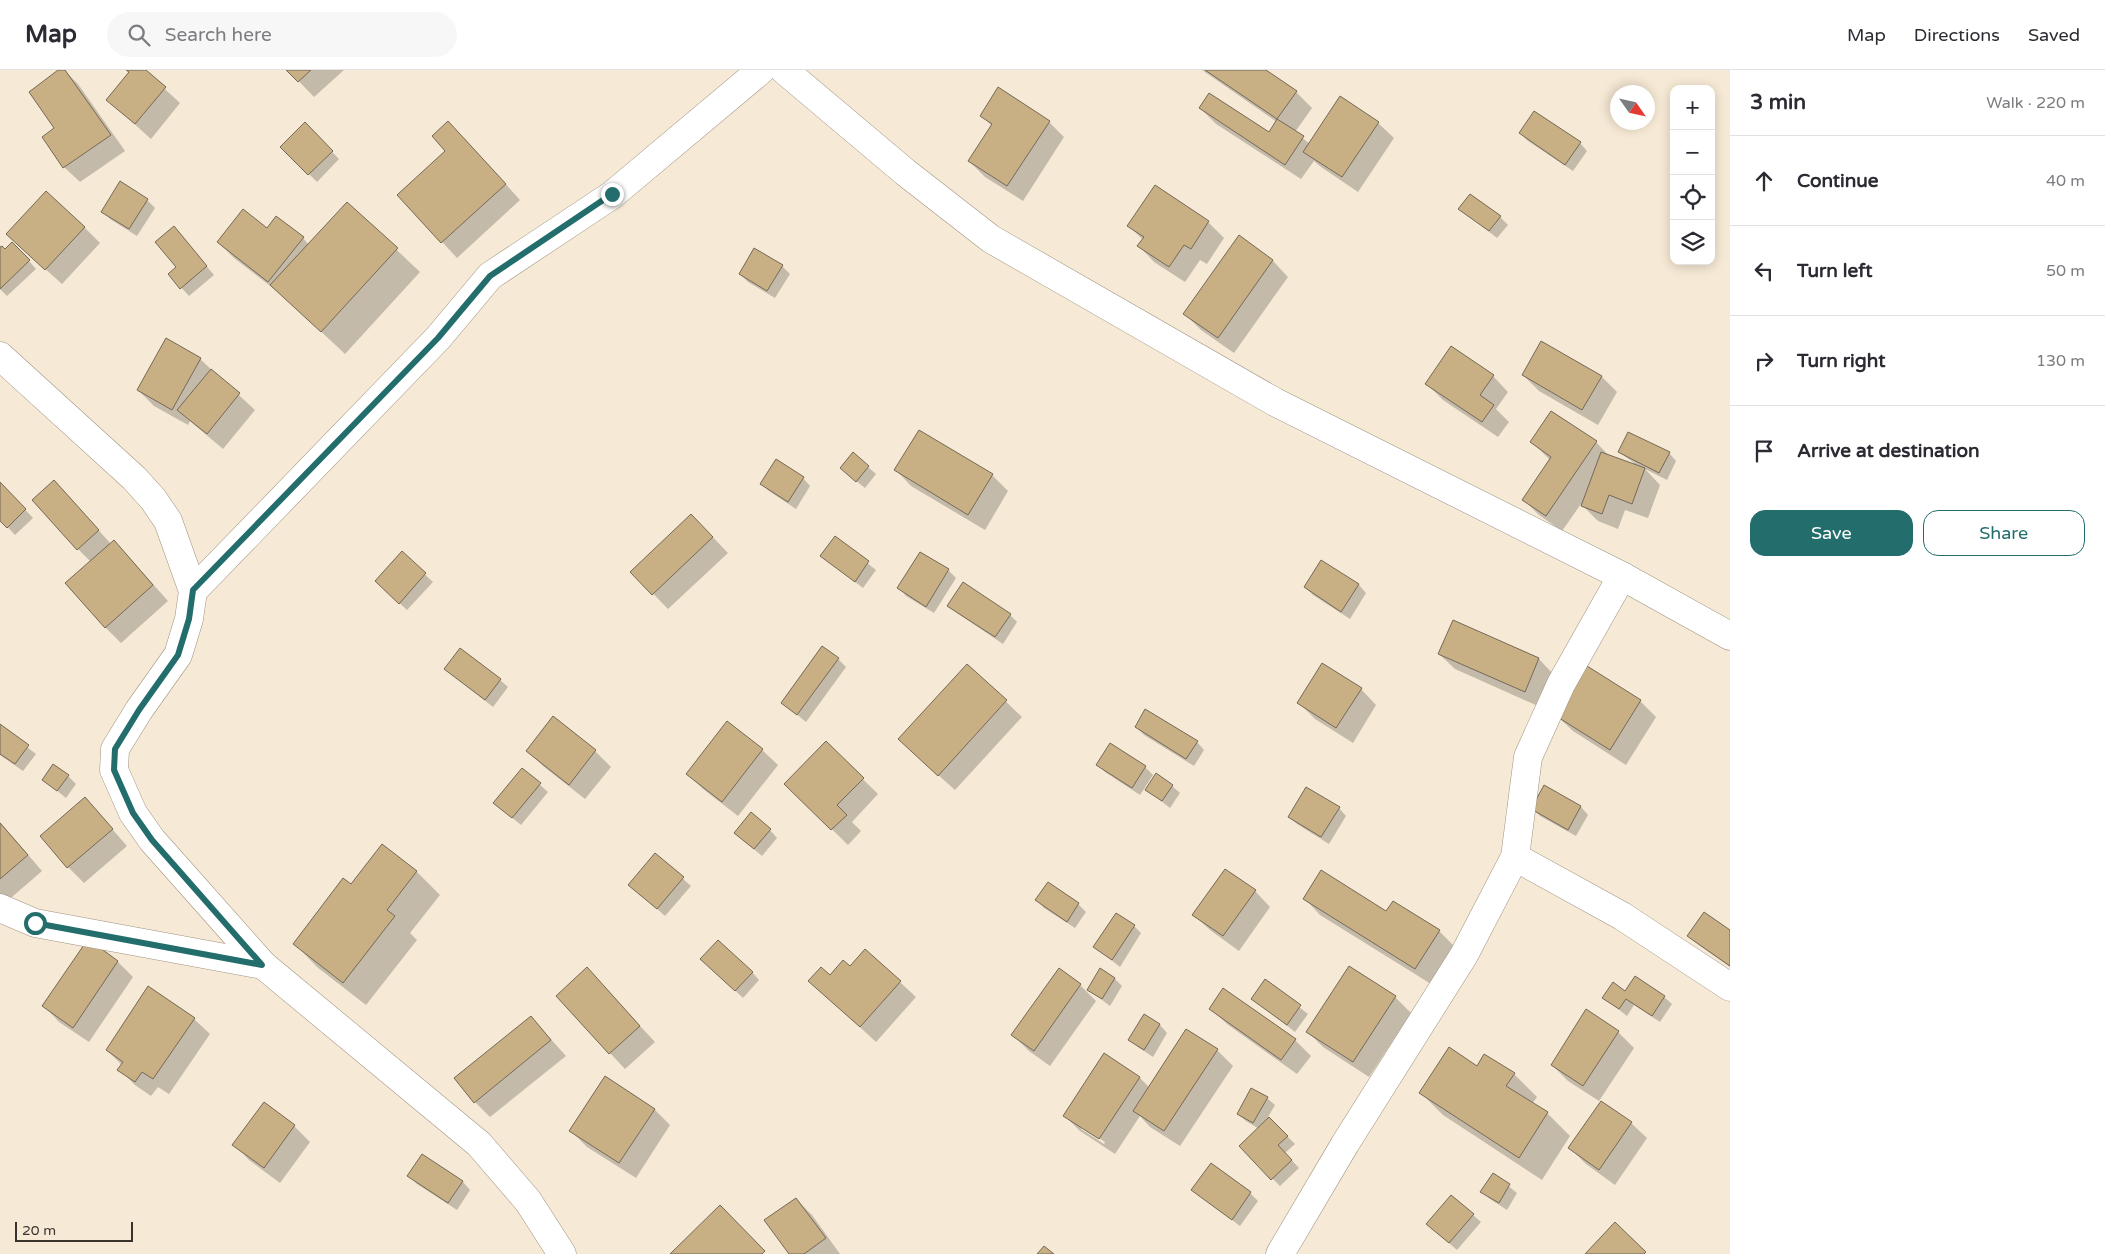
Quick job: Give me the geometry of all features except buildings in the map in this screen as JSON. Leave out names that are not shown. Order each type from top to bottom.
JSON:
[{"type":"street","points":[[193,590],[438,338],[490,276],[612,194],[762,70]]},
{"type":"street","points":[[784,70],[905,172],[991,239],[1275,402],[1622,576],[1730,636]]},
{"type":"street","points":[[0,356],[134,478],[153,499],[168,521],[193,590],[189,619],[178,655],[139,710],[115,749],[114,770],[133,813],[152,840],[262,965],[479,1144],[528,1201],[562,1254]]},
{"type":"street","points":[[1280,1254],[1344,1144],[1464,955],[1515,857],[1528,757],[1561,684],[1622,576]]},
{"type":"street","points":[[1515,857],[1622,916],[1730,986]]},
{"type":"street","points":[[0,908],[35,923],[262,965]]},
{"type":"route","points":[[35,923],[262,965],[152,840],[133,813],[114,770],[115,749],[139,710],[178,655],[189,619],[193,590],[438,338],[490,276],[612,194]]}]
